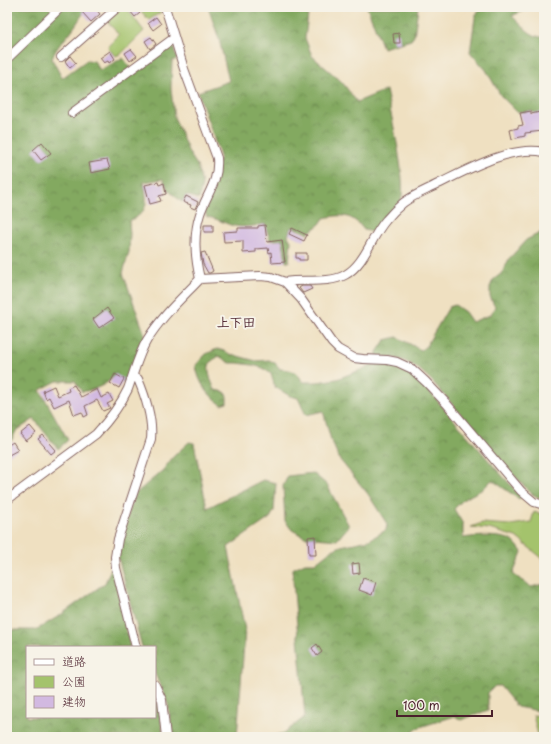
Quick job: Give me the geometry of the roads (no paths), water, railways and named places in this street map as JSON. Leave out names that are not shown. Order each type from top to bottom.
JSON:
[{"type":"street","points":[[7,59],[61,7]]},
{"type":"street","points":[[61,57],[118,7]]},
{"type":"street","points":[[165,7],[174,38],[217,158],[218,169],[216,177],[200,214],[195,241],[200,279]]},
{"type":"street","points":[[72,113],[174,38]]},
{"type":"street","points":[[284,282],[297,280],[333,279],[343,276],[356,266],[385,221],[404,202],[456,175],[494,158],[536,151],[544,152]]},
{"type":"street","points":[[7,500],[96,434],[108,421],[119,405],[147,341],[157,326],[200,279],[260,276],[275,278],[284,282],[301,299],[332,343],[338,349],[354,358],[387,360],[397,362],[412,369],[446,403],[521,491],[534,502],[544,505]]},
{"type":"street","points":[[132,377],[138,379],[143,392],[152,429],[151,440],[118,539],[115,557],[116,568],[136,646]]},
{"type":"street","points":[[156,686],[162,700],[166,737]]},
{"type":"district","name":"上下田","points":[[236,322]]}]
